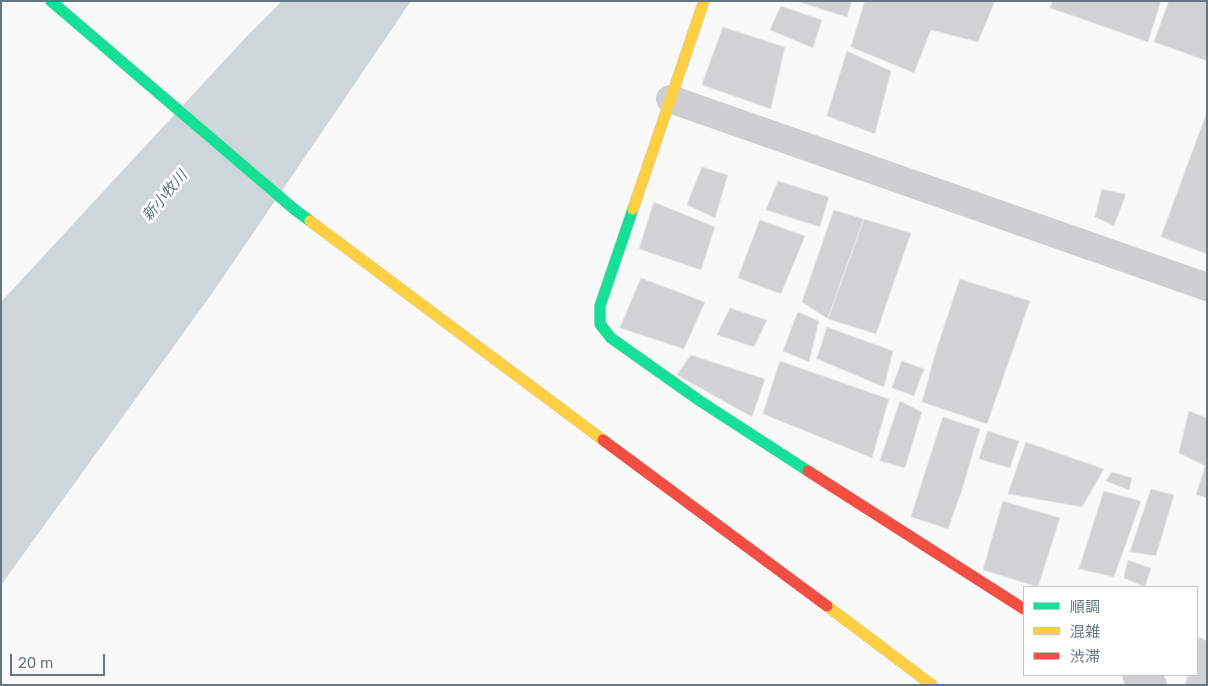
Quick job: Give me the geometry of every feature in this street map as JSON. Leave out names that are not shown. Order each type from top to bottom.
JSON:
[{"type":"street","points":[[51,1],[294,209],[932,685]]},
{"type":"street","points":[[704,1],[600,306],[600,324],[610,338],[700,401],[1023,608]]},
{"type":"street","points":[[670,99],[1207,287]]},
{"type":"street","points":[[1138,676],[1153,685]]},
{"type":"water","name":"新小牧川","points":[[282,1],[411,1],[213,292],[1,585],[1,302],[248,35]]},
{"type":"building","points":[[796,1],[852,1],[847,17]]},
{"type":"building","points":[[865,1],[995,1],[978,42],[931,30],[914,73],[851,47]]},
{"type":"building","points":[[1053,1],[1161,1],[1148,42],[1050,8]]},
{"type":"building","points":[[1169,1],[1207,1],[1207,61],[1154,42]]},
{"type":"building","points":[[781,6],[822,20],[813,48],[770,30]]},
{"type":"building","points":[[723,27],[785,47],[771,109],[702,85]]},
{"type":"building","points":[[847,51],[891,71],[875,134],[827,116]]},
{"type":"building","points":[[1207,112],[1207,254],[1161,237]]},
{"type":"building","points":[[702,167],[728,175],[715,218],[687,205]]},
{"type":"building","points":[[778,181],[829,197],[820,227],[766,210]]},
{"type":"building","points":[[1102,189],[1126,194],[1114,226],[1095,217]]},
{"type":"building","points":[[654,202],[715,227],[701,270],[639,249]]},
{"type":"building","points":[[834,210],[864,219],[828,319],[802,302]]},
{"type":"building","points":[[864,219],[911,233],[876,334],[828,319]]},
{"type":"building","points":[[760,220],[805,236],[781,294],[738,278]]},
{"type":"building","points":[[641,278],[705,302],[684,349],[620,328]]},
{"type":"building","points":[[960,279],[1030,301],[987,424],[922,402],[935,354]]},
{"type":"building","points":[[730,308],[767,320],[754,347],[717,335]]},
{"type":"building","points":[[798,312],[819,321],[809,362],[783,351]]},
{"type":"building","points":[[827,327],[893,351],[884,387],[817,359]]},
{"type":"building","points":[[691,355],[765,379],[752,417],[677,375]]},
{"type":"building","points":[[780,361],[889,399],[872,458],[763,414]]},
{"type":"building","points":[[902,361],[924,369],[914,396],[892,388]]},
{"type":"building","points":[[900,401],[922,412],[905,468],[880,461]]},
{"type":"building","points":[[1189,411],[1207,418],[1207,498],[1196,495],[1205,466],[1179,453]]},
{"type":"building","points":[[943,417],[980,429],[948,529],[911,517]]},
{"type":"building","points":[[988,431],[1019,441],[1010,468],[979,459]]},
{"type":"building","points":[[1026,442],[1104,469],[1082,507],[1008,494]]},
{"type":"building","points":[[1112,472],[1132,478],[1129,490],[1106,481]]},
{"type":"building","points":[[1151,489],[1174,495],[1156,556],[1130,552]]},
{"type":"building","points":[[1104,491],[1141,501],[1114,577],[1079,569]]},
{"type":"building","points":[[1003,501],[1060,518],[1038,586],[983,570]]},
{"type":"building","points":[[1128,560],[1151,568],[1145,586],[1124,578]]},
{"type":"building","points":[[1199,637],[1207,641],[1207,685],[1185,685],[1188,676],[1198,676]]},
{"type":"traffic: fast","points":[[51,1],[310,221]]},
{"type":"traffic: fast","points":[[633,209],[600,306],[600,324],[611,338],[700,401],[808,471]]},
{"type":"traffic: slow","points":[[633,209],[704,1]]},
{"type":"traffic: slow","points":[[310,221],[603,440]]},
{"type":"traffic: slow","points":[[827,606],[932,685]]},
{"type":"traffic: jam","points":[[603,440],[827,606]]},
{"type":"traffic: jam","points":[[808,471],[1023,608]]}]
